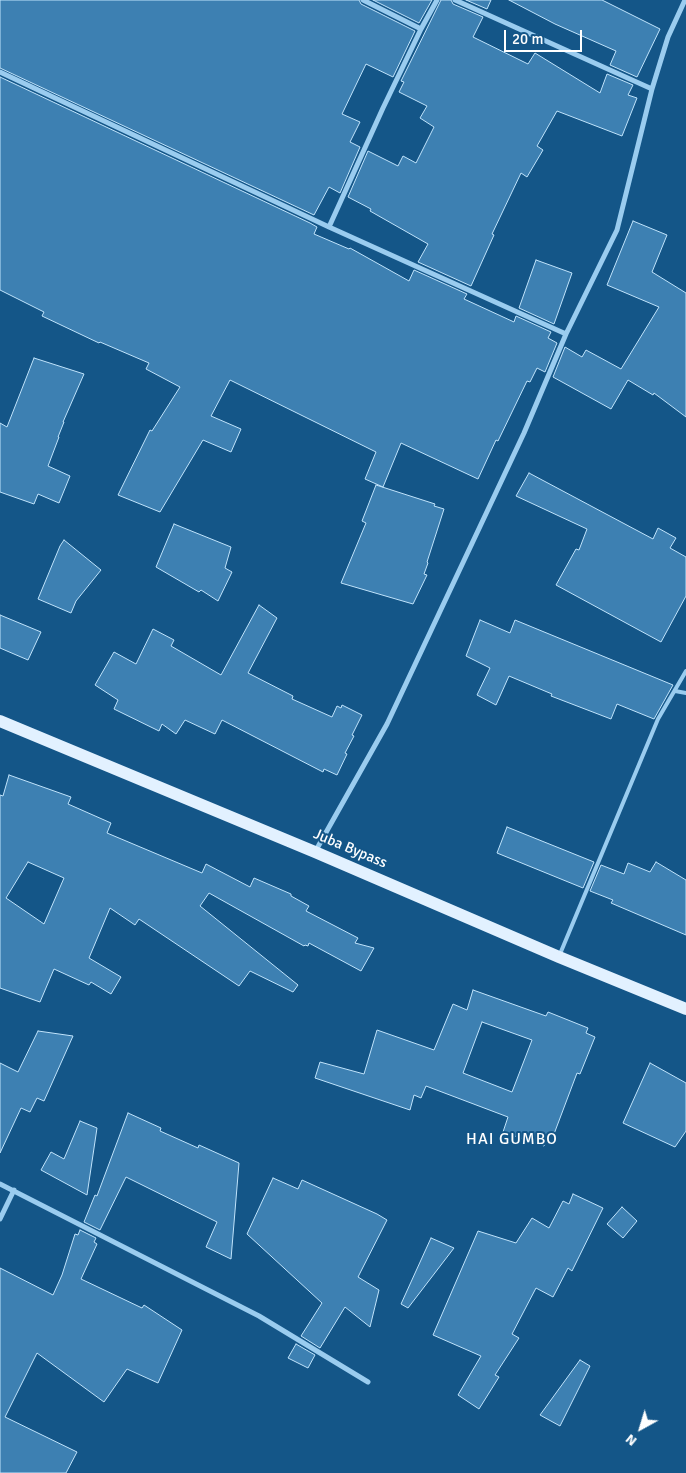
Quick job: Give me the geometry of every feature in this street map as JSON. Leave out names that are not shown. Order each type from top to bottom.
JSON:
[{"type":"main road","name":"Juba Bypass","points":[[0,721],[686,1009]]},
{"type":"street","points":[[363,0],[421,29]]},
{"type":"street","points":[[329,227],[382,108],[437,0]]},
{"type":"street","points":[[455,0],[652,89]]},
{"type":"street","points":[[315,852],[391,715],[524,433],[566,334],[618,230],[652,89],[668,37],[685,0]]},
{"type":"street","points":[[0,72],[329,227],[566,334]]},
{"type":"street","points":[[0,1184],[259,1316],[368,1382]]},
{"type":"street","points":[[0,1219],[14,1190]]},
{"type":"lane","points":[[559,957],[658,719],[686,671]]},
{"type":"lane","points":[[675,691],[686,693]]},
{"type":"building","points":[[0,0],[359,0],[361,4],[415,31],[393,77],[366,64],[342,114],[360,122],[350,142],[360,147],[340,193],[329,187],[314,215],[0,68]]},
{"type":"building","points":[[373,0],[432,0],[419,23]]},
{"type":"building","points":[[441,0],[451,0],[453,4],[483,17],[473,37],[528,64],[535,53],[600,93],[607,74],[633,85],[628,95],[637,98],[622,136],[557,111],[537,146],[543,150],[527,177],[521,173],[492,234],[494,235],[471,286],[418,262],[428,244],[348,197],[368,151],[398,166],[403,156],[416,163],[434,127],[420,118],[427,106],[399,92],[404,82],[401,81]]},
{"type":"building","points":[[466,0],[491,0],[487,9]]},
{"type":"building","points":[[509,0],[602,0],[660,29],[637,77],[610,65],[616,51],[555,24]]},
{"type":"building","points":[[0,77],[310,223],[317,227],[314,234],[350,248],[409,281],[414,270],[467,294],[464,299],[514,322],[516,316],[551,332],[548,338],[557,343],[545,372],[537,368],[530,382],[527,381],[478,479],[401,443],[383,487],[365,479],[376,452],[230,380],[211,416],[241,429],[231,452],[203,440],[160,512],[118,495],[150,430],[152,431],[180,387],[146,369],[149,363],[99,343],[42,316],[44,312],[0,290]]},
{"type":"building","points":[[633,221],[667,235],[652,272],[686,293],[686,417],[654,393],[653,395],[628,380],[611,409],[553,377],[565,347],[582,357],[586,350],[621,369],[659,307],[607,285]]},
{"type":"building","points":[[536,260],[572,273],[554,324],[519,308]]},
{"type":"building","points":[[34,358],[84,374],[63,422],[48,466],[70,476],[59,503],[38,494],[34,504],[0,492],[0,423],[7,427]]},
{"type":"building","points":[[529,473],[653,539],[658,528],[676,538],[670,548],[686,557],[686,596],[661,642],[556,585],[576,549],[579,550],[587,529],[516,496]]},
{"type":"building","points":[[376,485],[435,504],[434,506],[444,509],[427,562],[424,574],[427,575],[413,604],[341,583],[366,523],[362,521]]},
{"type":"building","points":[[174,524],[231,547],[225,568],[232,572],[218,601],[156,567]]},
{"type":"building","points":[[64,540],[101,570],[76,601],[71,613],[38,599]]},
{"type":"building","points":[[259,605],[277,618],[248,673],[293,696],[292,699],[332,717],[337,706],[341,708],[342,705],[362,715],[352,735],[354,736],[337,775],[324,769],[323,772],[222,720],[215,734],[185,720],[176,734],[162,724],[159,731],[114,709],[118,700],[95,685],[114,652],[136,664],[153,629],[174,640],[171,646],[221,675]]},
{"type":"building","points":[[0,615],[41,632],[28,660],[0,648]]},
{"type":"building","points":[[480,620],[510,633],[515,620],[673,685],[654,719],[617,704],[611,719],[551,696],[552,694],[509,676],[496,705],[477,695],[490,668],[466,656]]},
{"type":"building","points":[[9,775],[71,797],[68,804],[111,823],[107,833],[202,873],[206,864],[250,887],[254,878],[291,894],[291,896],[309,906],[306,911],[358,938],[355,943],[374,948],[361,971],[309,943],[308,946],[304,946],[209,893],[200,906],[298,985],[293,992],[250,971],[239,986],[139,919],[135,925],[110,908],[89,958],[121,977],[111,994],[91,982],[89,985],[54,969],[40,1002],[0,988],[0,795],[3,796]],"holes":[[[28,862],[64,878],[44,924],[6,898]]]},
{"type":"building","points":[[507,827],[594,862],[583,888],[497,853]]},
{"type":"building","points":[[656,862],[686,880],[686,935],[611,903],[613,900],[590,891],[601,865],[624,874],[628,863],[650,872]]},
{"type":"building","points":[[473,990],[546,1016],[548,1012],[588,1028],[586,1033],[595,1037],[580,1074],[577,1073],[554,1134],[549,1133],[544,1146],[503,1132],[508,1117],[426,1086],[421,1098],[414,1095],[410,1110],[315,1078],[320,1062],[364,1074],[377,1030],[434,1050],[453,1004],[467,1010]],"holes":[[[482,1022],[532,1040],[512,1092],[463,1073]]]},
{"type":"building","points":[[38,1031],[73,1036],[44,1101],[37,1098],[30,1112],[21,1108],[0,1153],[0,1063],[18,1072]]},
{"type":"building","points":[[650,1063],[686,1083],[686,1131],[675,1147],[623,1123]]},
{"type":"building","points":[[128,1113],[161,1128],[160,1131],[198,1148],[199,1145],[239,1163],[231,1259],[206,1247],[217,1222],[126,1177],[100,1230],[84,1222],[95,1195],[97,1196]]},
{"type":"building","points":[[80,1121],[97,1128],[87,1195],[41,1170],[51,1152],[64,1159]]},
{"type":"building","points":[[273,1178],[298,1189],[302,1180],[387,1220],[358,1277],[379,1290],[370,1327],[345,1307],[320,1348],[301,1336],[322,1303],[247,1234]]},
{"type":"building","points":[[573,1194],[603,1208],[572,1271],[568,1268],[553,1297],[536,1288],[512,1334],[519,1338],[495,1375],[499,1377],[479,1409],[458,1395],[481,1356],[433,1335],[478,1231],[516,1243],[532,1218],[549,1228],[563,1201],[569,1204]]},
{"type":"building","points":[[622,1207],[637,1221],[623,1238],[607,1224]]},
{"type":"building","points":[[80,1230],[96,1238],[94,1242],[97,1244],[81,1279],[142,1308],[144,1305],[182,1330],[158,1383],[127,1369],[104,1402],[37,1353],[5,1417],[77,1452],[66,1473],[0,1473],[0,1268],[53,1295],[62,1275],[75,1234],[78,1235]]},
{"type":"building","points":[[431,1238],[454,1248],[408,1308],[401,1304]]},
{"type":"building","points":[[296,1344],[315,1355],[308,1368],[288,1358]]},
{"type":"building","points":[[580,1360],[590,1366],[560,1426],[540,1415]]},
{"type":"district","name":"HAI GUMBO","points":[[512,1140]]}]
